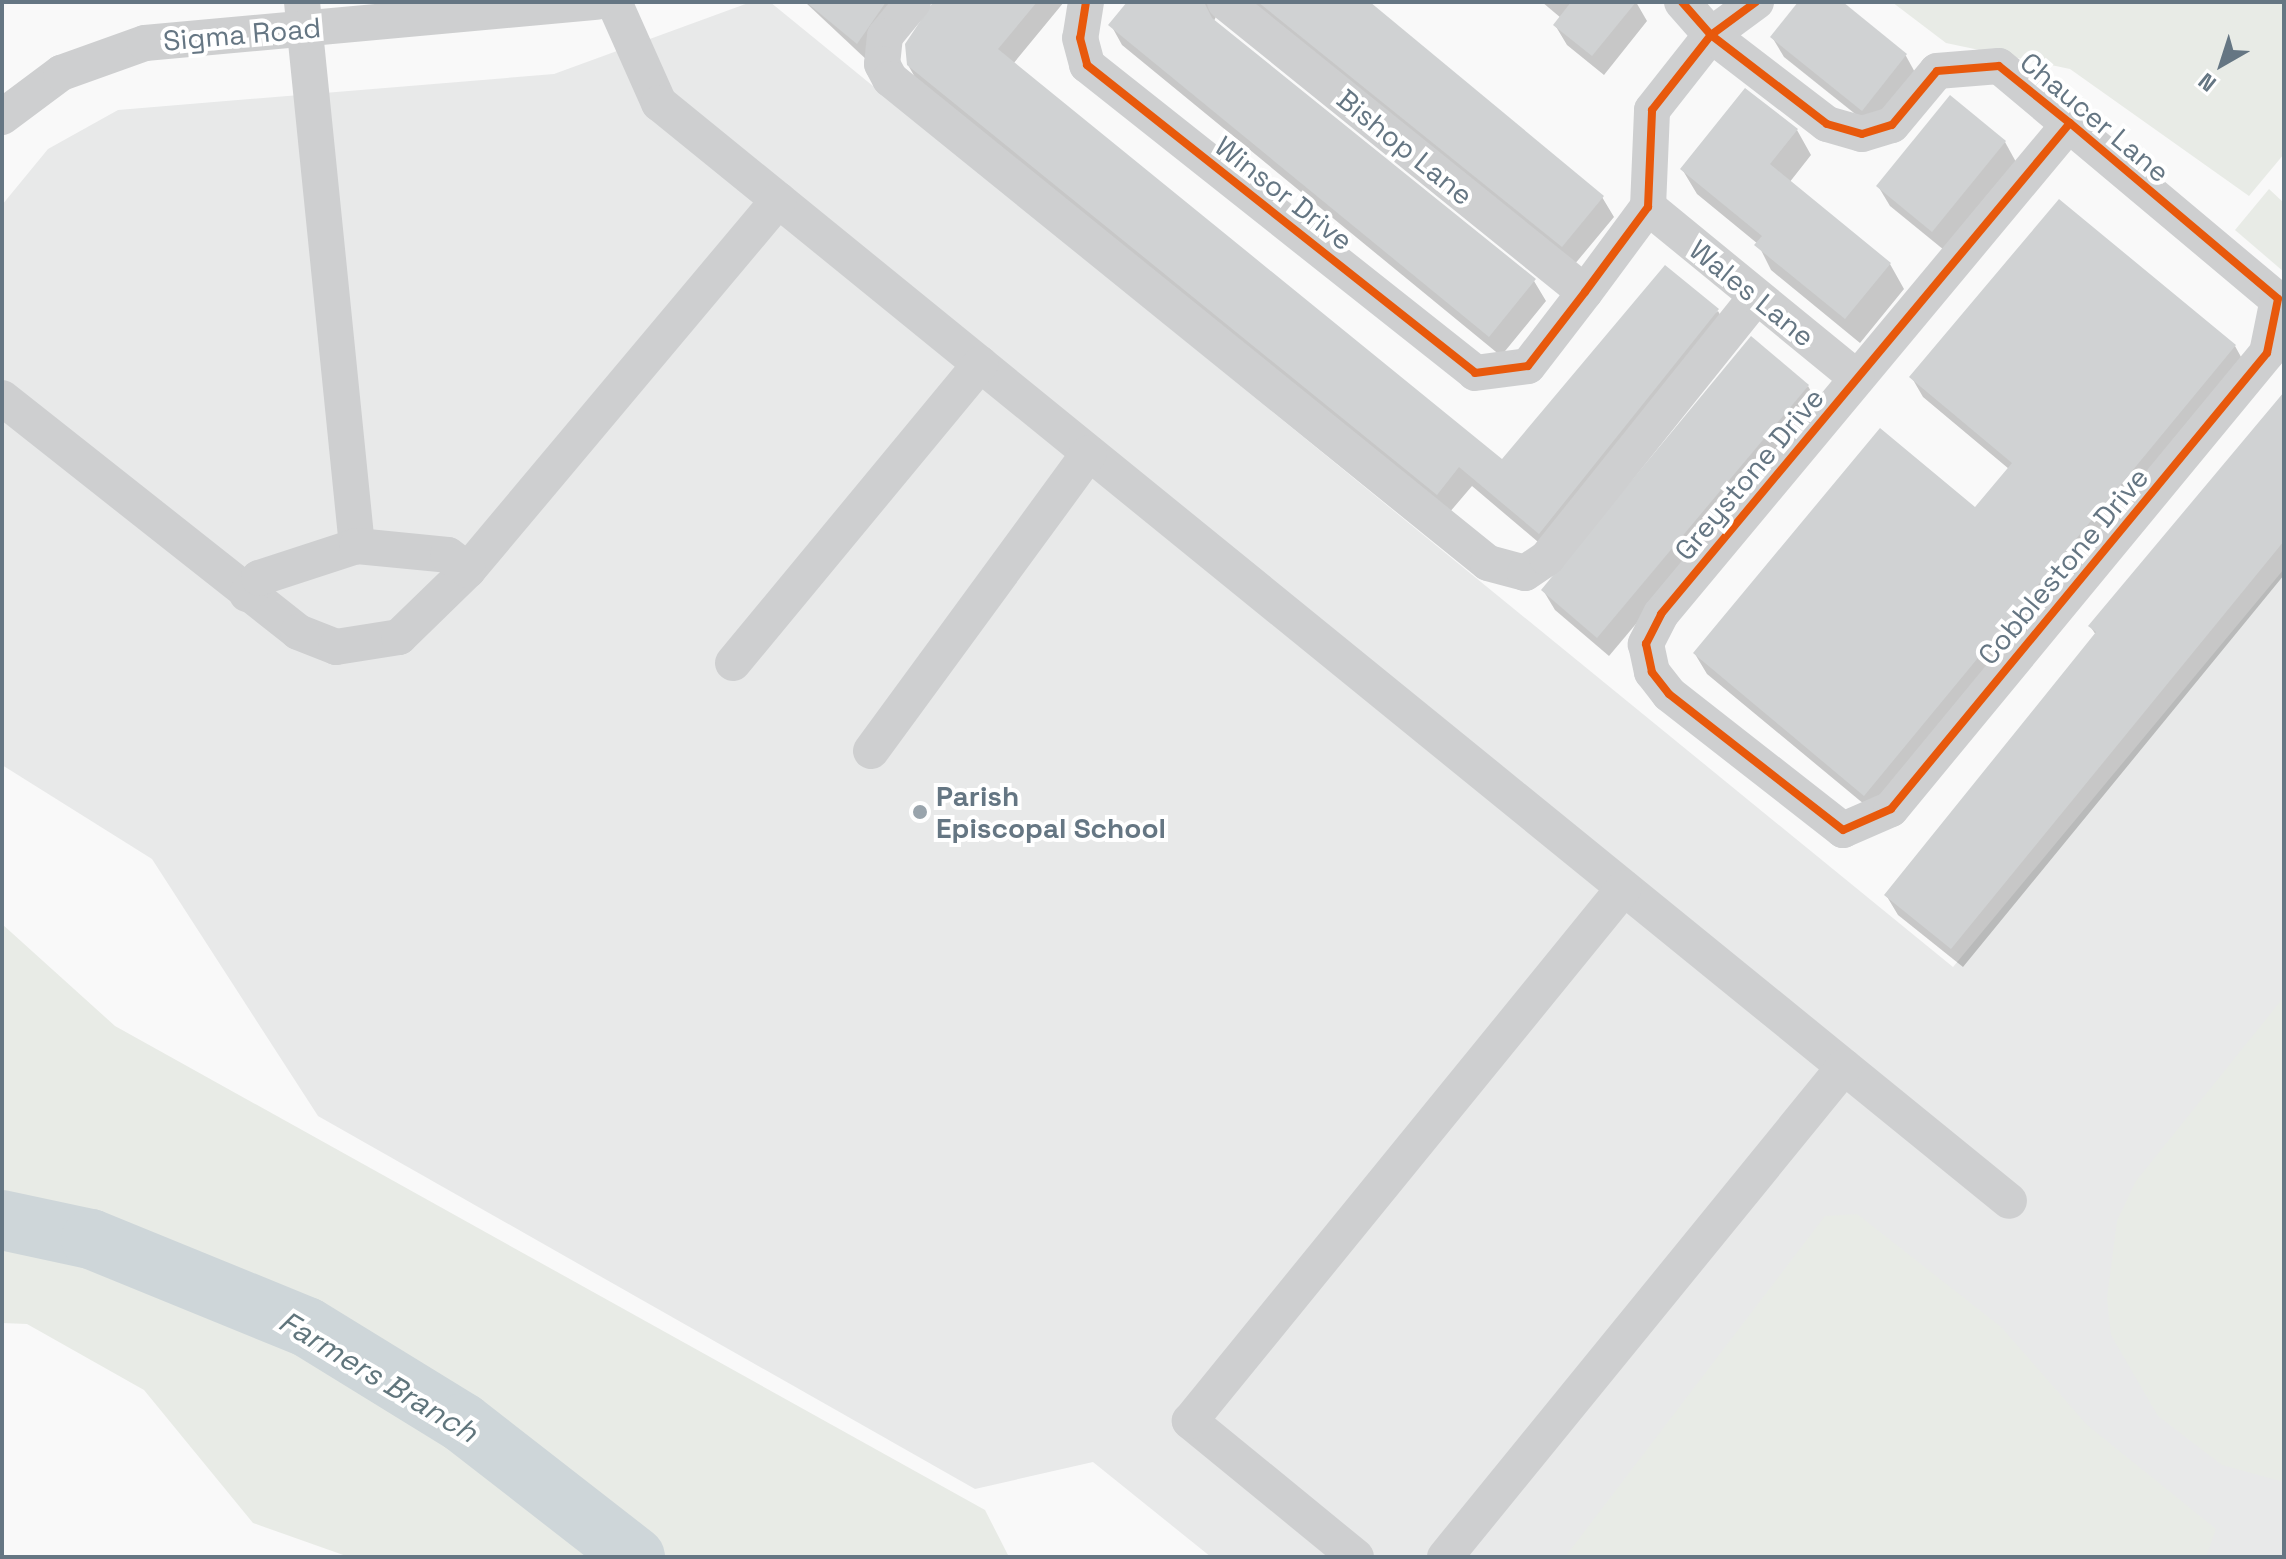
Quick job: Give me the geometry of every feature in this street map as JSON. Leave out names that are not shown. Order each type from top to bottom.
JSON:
[{"type":"street","name":"Sigma Road","points":[[2,117],[61,73],[145,43],[304,15],[596,2]]},
{"type":"street","points":[[614,2],[659,103],[2009,1201]]},
{"type":"street","points":[[913,2],[885,36],[882,64],[890,79],[1488,563],[1525,573],[1547,558],[1756,297]]},
{"type":"street","name":"Winsor Drive","points":[[1086,2],[1080,38],[1087,65],[1475,373],[1528,366],[1585,292]]},
{"type":"street","name":"Bishop Lane","points":[[1225,2],[1585,292]]},
{"type":"street","name":"Chaucer Lane","points":[[1682,2],[1712,18],[1827,124],[1862,134],[1892,125],[1937,71],[1967,63],[1999,66],[2281,302]]},
{"type":"street","points":[[1585,292],[1648,207],[1652,110],[1712,18],[1756,2]]},
{"type":"street","points":[[304,15],[357,546]]},
{"type":"street","name":"Greystone Drive","points":[[1843,830],[1669,694],[1652,672],[1646,644],[1661,614],[2070,123]]},
{"type":"street","points":[[2,398],[298,632],[336,647],[399,637],[427,618],[778,200]]},
{"type":"street","name":"Wales Lane","points":[[1648,207],[1857,378]]},
{"type":"street","name":"Cobblestone Drive","points":[[1843,830],[1891,809],[2267,353],[2281,302]]},
{"type":"street","points":[[733,663],[980,364]]},
{"type":"street","points":[[871,751],[1089,453]]},
{"type":"street","points":[[247,594],[259,578],[357,546],[448,555],[468,570]]},
{"type":"street","points":[[1356,1557],[1190,1421],[1624,888]]},
{"type":"street","points":[[1445,1557],[1844,1067]]},
{"type":"shaded area","name":"Parish Episcopal School","points":[[751,2],[770,2],[1953,967],[2284,569],[2284,1557],[1211,1557],[1093,1462],[975,1489],[318,1116],[152,859],[2,765],[2,205],[48,149],[118,110],[554,74]]},
{"type":"shaded area","points":[[1892,2],[2284,2],[2284,154],[2249,196],[2070,69],[1946,43]]},
{"type":"shaded area","points":[[2269,189],[2284,203],[2284,272],[2235,230]]},
{"type":"shaded area","points":[[2,924],[115,1026],[985,1510],[1009,1557],[349,1557],[253,1523],[144,1390],[27,1324],[2,1323]]},
{"type":"shaded area","points":[[2284,997],[2284,1482],[2222,1465],[2158,1416],[2111,1335],[2107,1298],[2117,1221],[2136,1181]]},
{"type":"shaded area","points":[[1857,1214],[2001,1327],[2087,1425],[2216,1529],[2206,1557],[1565,1557],[1825,1216]]},
{"type":"building","points":[[806,2],[886,2],[857,44]]},
{"type":"building","points":[[933,2],[1037,2],[998,49],[1502,459],[1665,265],[1719,309],[1539,534],[1459,467],[1437,495],[907,65],[905,44]]},
{"type":"building","points":[[1127,2],[1204,2],[1212,18],[1536,279],[1489,337],[1108,25]]},
{"type":"building","points":[[1258,2],[1370,2],[1604,196],[1562,247]]},
{"type":"building","points":[[1571,2],[1636,2],[1592,56],[1553,25]]},
{"type":"building","points":[[1798,2],[1843,2],[1907,54],[1862,111],[1770,37]]},
{"type":"building","points":[[1745,88],[1798,129],[1770,164],[1891,263],[1845,319],[1754,245],[1762,236],[1680,169]]},
{"type":"building","points":[[1950,95],[2006,141],[1932,232],[1876,186]]},
{"type":"building","points":[[2059,199],[2236,345],[1864,796],[1693,653],[1880,428],[1975,507],[2012,463],[1909,377]]},
{"type":"building","points":[[1751,336],[1809,385],[1597,638],[1541,590]]},
{"type":"building","points":[[2284,392],[2284,541],[1951,949],[1884,895],[2096,632],[2088,626]]},
{"type":"waterway","name":"Farmers Branch","points":[[2,1220],[91,1239],[307,1327],[463,1423],[635,1557]]},
{"type":"cycle path","points":[[1086,2],[1080,38],[1087,65],[1475,373],[1528,366],[1585,292],[1648,207],[1652,110],[1711,35],[1756,2]]},
{"type":"cycle path","points":[[1682,2],[1711,35],[1827,124],[1862,134],[1892,125],[1937,71],[1999,66],[2070,123],[2278,299],[2267,353],[1891,809],[1843,830],[1669,694],[1652,672],[1646,644],[1661,614],[2070,123]]},
{"type":"place","name":"Parish Episcopal School","points":[[920,812]]}]
